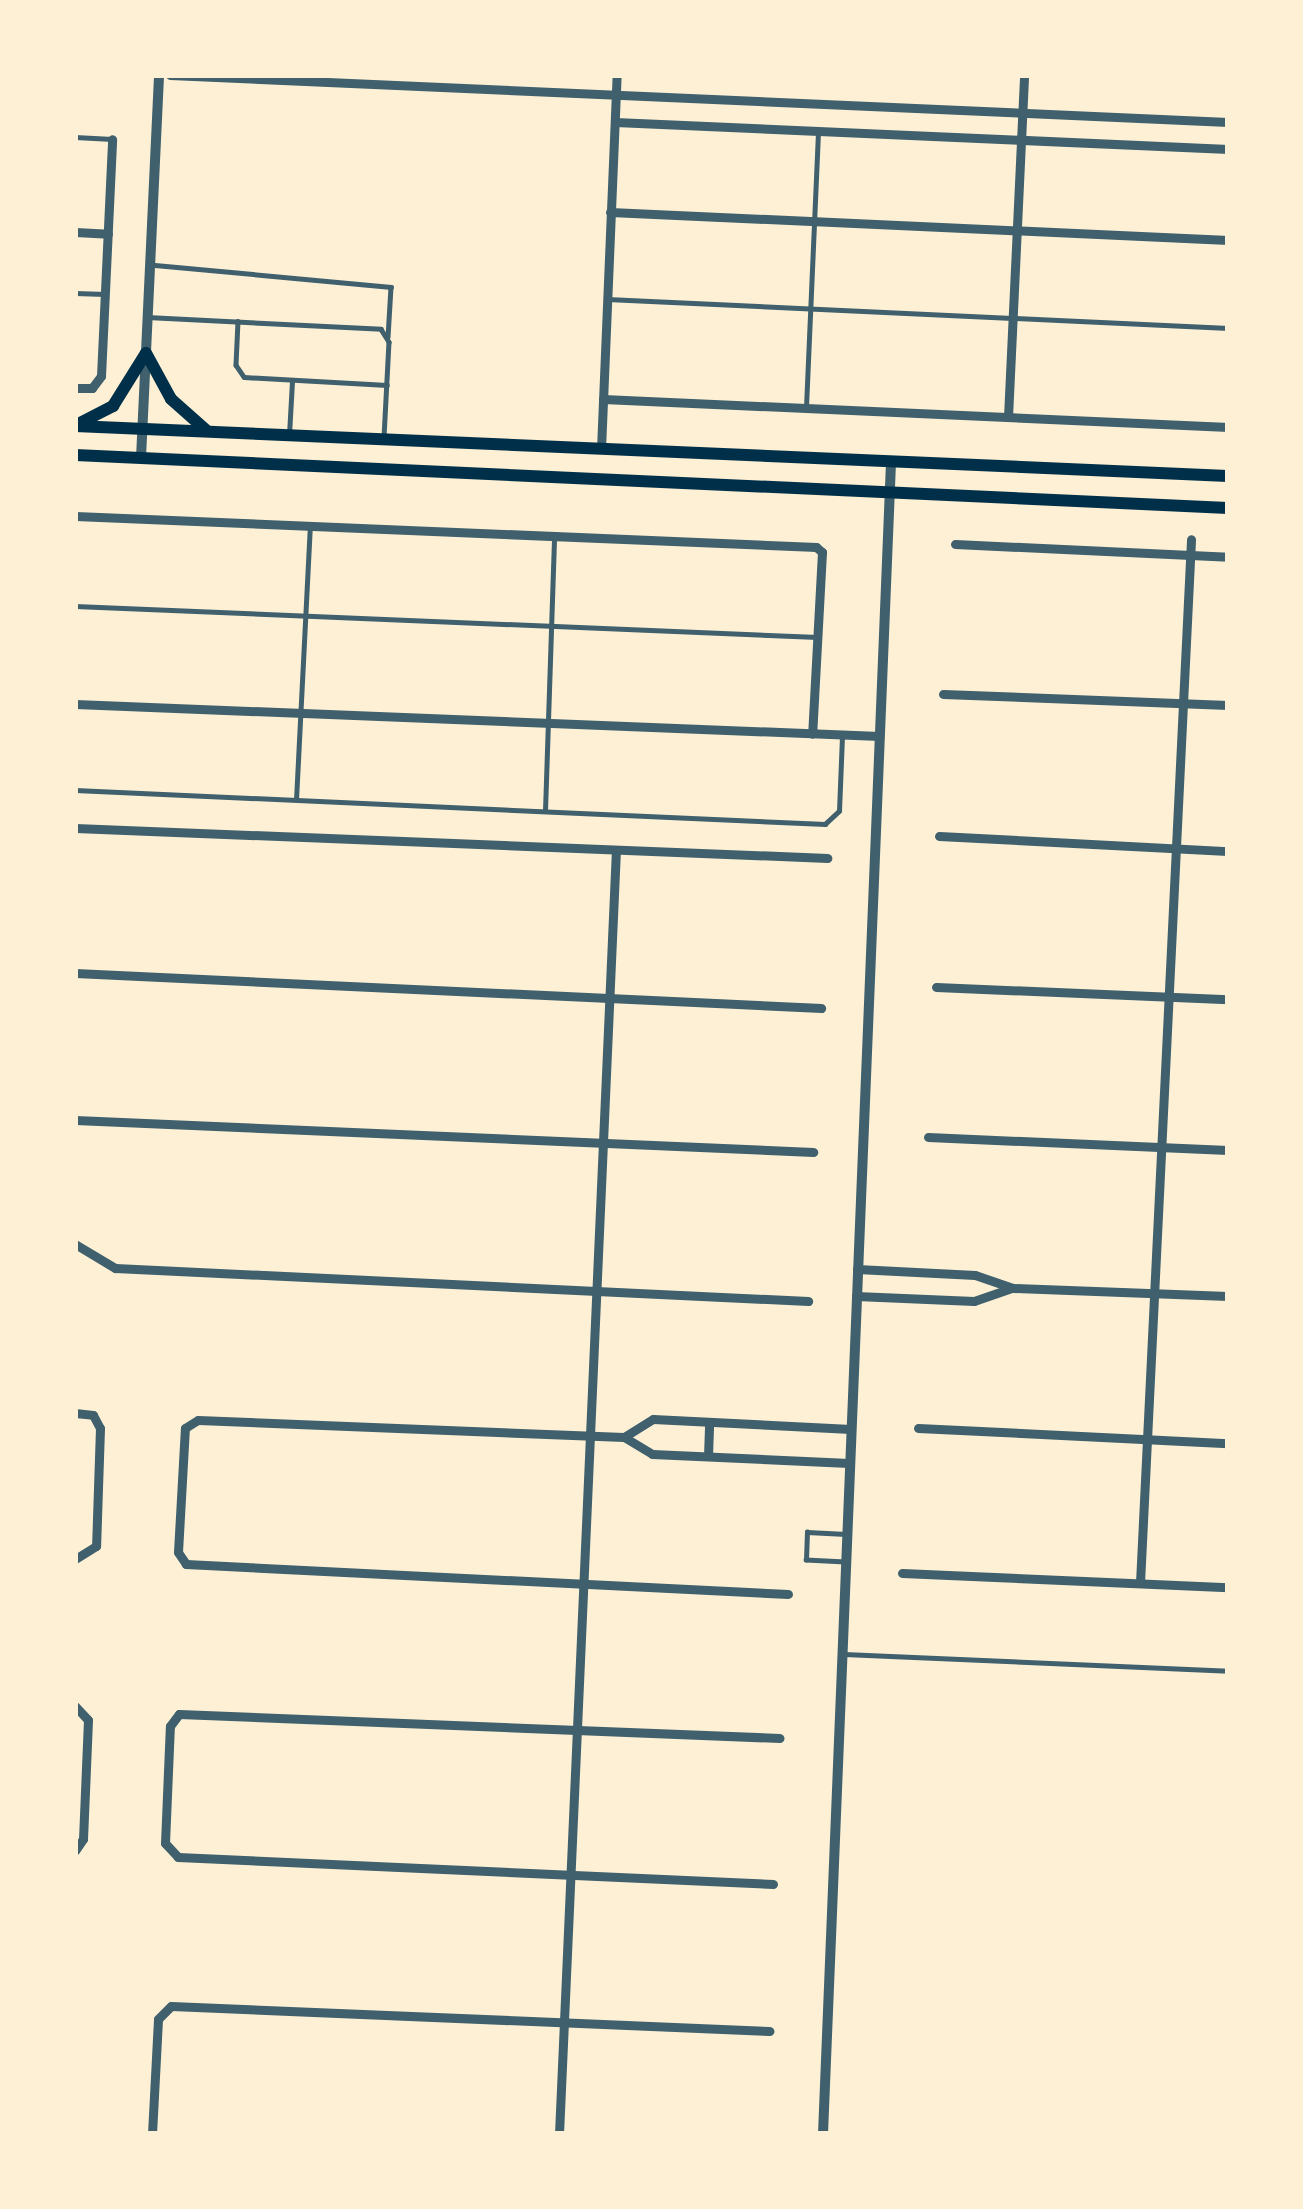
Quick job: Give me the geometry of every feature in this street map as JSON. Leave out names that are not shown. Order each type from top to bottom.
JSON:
[{"type":"main road","points":[[75,425],[113,406],[146,353],[171,398],[206,431]]},
{"type":"main road","points":[[75,425],[1228,476]]},
{"type":"main road","points":[[75,455],[1228,508]]},
{"type":"street","points":[[141,458],[159,75]]},
{"type":"street","points":[[170,75],[1228,122]]},
{"type":"street","points":[[601,448],[617,75]]},
{"type":"street","points":[[1008,417],[1024,75]]},
{"type":"street","points":[[615,122],[1228,149]]},
{"type":"street","points":[[75,388],[97,386],[101,370],[112,139]]},
{"type":"street","points":[[610,212],[1228,240]]},
{"type":"street","points":[[75,232],[108,234]]},
{"type":"street","points":[[603,399],[1228,427]]},
{"type":"street","points":[[823,2134],[892,461]]},
{"type":"street","points":[[75,516],[816,547],[822,552],[812,734]]},
{"type":"street","points":[[1140,1583],[1191,539]]},
{"type":"street","points":[[955,544],[1228,557]]},
{"type":"street","points":[[944,694],[1228,705]]},
{"type":"street","points":[[75,704],[880,736]]},
{"type":"street","points":[[75,828],[827,858]]},
{"type":"street","points":[[939,836],[1228,851]]},
{"type":"street","points":[[559,2134],[601,1292],[616,850]]},
{"type":"street","points":[[75,973],[820,1008]]},
{"type":"street","points":[[936,987],[1228,999]]},
{"type":"street","points":[[75,1120],[813,1152]]},
{"type":"street","points":[[928,1137],[1228,1150]]},
{"type":"street","points":[[75,1244],[115,1268],[808,1301]]},
{"type":"street","points":[[857,1269],[975,1275],[1013,1288],[1228,1296]]},
{"type":"street","points":[[856,1296],[974,1301],[1013,1288]]},
{"type":"street","points":[[75,1558],[96,1546],[100,1428],[78,1413]]},
{"type":"street","points":[[624,1438],[652,1419],[851,1429]]},
{"type":"street","points":[[788,1594],[194,1565],[178,1552],[185,1428],[201,1420],[594,1436],[624,1438],[652,1454],[849,1462]]},
{"type":"street","points":[[708,1456],[709,1422]]},
{"type":"street","points":[[918,1428],[1228,1443]]},
{"type":"street","points":[[902,1573],[1228,1587]]},
{"type":"street","points":[[75,1850],[82,1839],[88,1720],[76,1706]]},
{"type":"street","points":[[773,1884],[180,1857],[165,1843],[169,1749],[171,1720],[187,1713],[780,1738]]},
{"type":"street","points":[[152,2134],[158,2019],[171,2006],[769,2031]]},
{"type":"lane","points":[[806,408],[818,131]]},
{"type":"lane","points":[[75,137],[112,139]]},
{"type":"lane","points":[[150,265],[386,285],[393,290],[384,439]]},
{"type":"lane","points":[[75,293],[105,294]]},
{"type":"lane","points":[[607,299],[1228,328]]},
{"type":"lane","points":[[148,317],[376,328],[388,337]]},
{"type":"lane","points":[[238,321],[240,374],[387,385]]},
{"type":"lane","points":[[289,435],[292,381]]},
{"type":"lane","points":[[296,800],[310,527]]},
{"type":"lane","points":[[544,811],[554,538]]},
{"type":"lane","points":[[75,606],[817,637]]},
{"type":"lane","points":[[75,790],[830,823],[839,811],[842,736]]},
{"type":"lane","points":[[845,1562],[806,1560],[807,1532],[846,1534]]},
{"type":"lane","points":[[842,1654],[1228,1672]]}]
